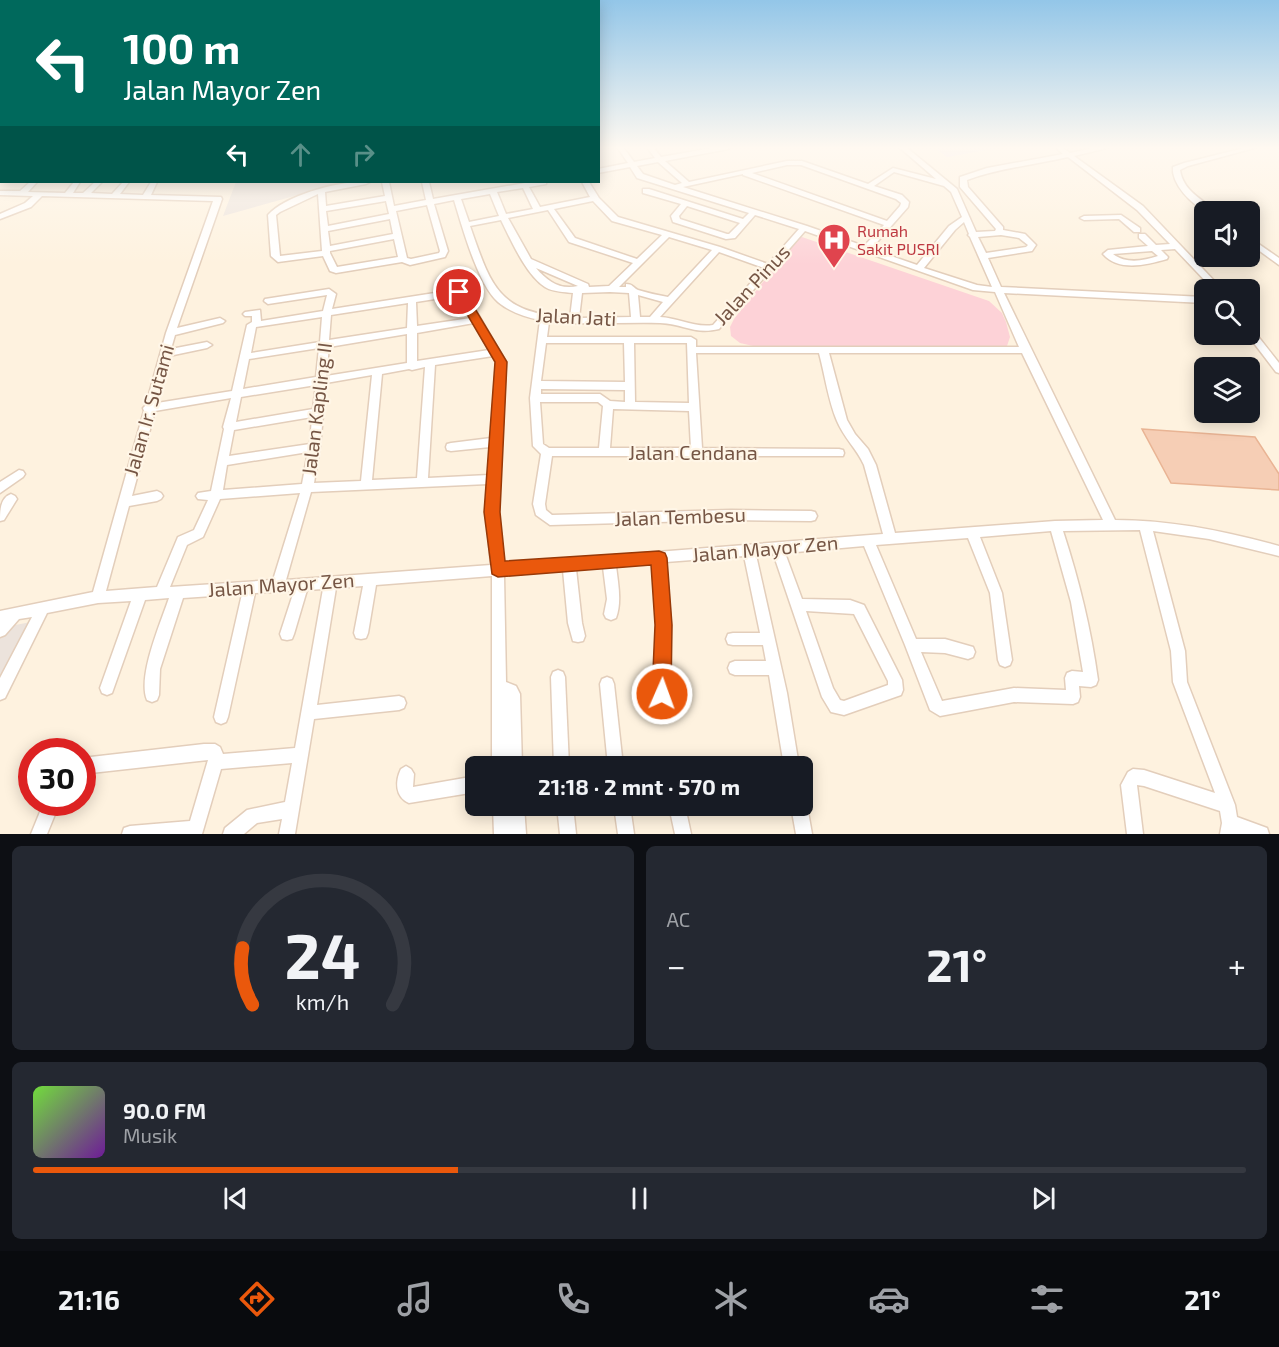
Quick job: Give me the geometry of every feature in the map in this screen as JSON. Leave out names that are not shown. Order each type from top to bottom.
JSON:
[{"type":"street","points":[[21,194],[30,186]]},
{"type":"street","points":[[67,195],[74,186]]},
{"type":"street","points":[[84,195],[94,186]]},
{"type":"street","points":[[114,196],[123,186]]},
{"type":"street","points":[[0,193],[146,197],[152,186]]},
{"type":"street","points":[[344,186],[321,190],[274,213],[275,256],[281,259],[398,236]]},
{"type":"street","points":[[387,186],[402,259]]},
{"type":"street","points":[[321,190],[326,251],[333,269],[336,270],[402,259],[410,262],[444,254],[427,186]]},
{"type":"street","points":[[324,229],[430,202],[521,186]]},
{"type":"street","points":[[525,186],[538,211]]},
{"type":"street","points":[[588,186],[595,198],[615,219],[769,267]]},
{"type":"street","points":[[658,194],[671,186],[804,228],[976,288],[1194,300]]},
{"type":"street","points":[[702,196],[713,186]]},
{"type":"street","points":[[782,186],[890,224]]},
{"type":"street","points":[[866,249],[890,224],[904,207],[905,202],[899,197],[869,186]]},
{"type":"street","points":[[948,186],[951,187],[966,217],[972,235],[1025,350],[1111,524]]},
{"type":"street","points":[[964,186],[996,223],[1000,232]]},
{"type":"street","points":[[1112,186],[1140,208],[1209,279]]},
{"type":"street","points":[[1181,186],[1199,201]]},
{"type":"street","points":[[646,191],[745,222]]},
{"type":"street","points":[[493,192],[502,218],[527,261],[543,282],[548,285],[578,289],[633,291],[670,301]]},
{"type":"street","points":[[0,217],[19,210],[40,194]]},
{"type":"street","name":"Jalan Ir. Sutami","points":[[98,597],[148,408],[171,333],[218,200],[146,197]]},
{"type":"street","points":[[323,210],[389,198]]},
{"type":"street","name":"Jalan Jati","points":[[457,198],[466,225],[499,297],[526,315],[545,319],[677,322],[692,340]]},
{"type":"street","points":[[466,225],[595,198]]},
{"type":"street","points":[[686,203],[675,219],[729,237],[753,213]]},
{"type":"street","points":[[550,208],[572,240],[638,262]]},
{"type":"street","points":[[919,269],[952,228],[966,217]]},
{"type":"street","points":[[1084,218],[1121,217],[1140,233],[1154,248],[1164,257],[1121,264],[1112,261],[1107,254],[1111,252],[1154,248],[1178,246]]},
{"type":"street","points":[[1127,221],[1151,219]]},
{"type":"street","name":"Jalan Pinus","points":[[692,340],[716,327],[804,228]]},
{"type":"street","points":[[972,235],[1000,232],[1022,237],[1032,245],[1029,249],[1014,253],[982,255]]},
{"type":"street","points":[[611,289],[667,235]]},
{"type":"street","points":[[1260,248],[1279,262]]},
{"type":"street","points":[[652,320],[717,249]]},
{"type":"street","points":[[527,261],[592,289]]},
{"type":"street","points":[[621,281],[633,291],[636,320]]},
{"type":"street","points":[[574,320],[578,289]]},
{"type":"street","name":"Jalan Kapling II","points":[[268,301],[331,292],[327,312],[323,380],[315,447],[307,488],[278,585]]},
{"type":"street","points":[[161,593],[182,541],[199,533],[216,495],[228,427],[251,326],[459,292],[501,362],[492,512],[498,569],[500,756]]},
{"type":"street","points":[[412,299],[412,366]]},
{"type":"street","points":[[249,314],[256,312],[256,324]]},
{"type":"street","points":[[545,319],[535,398],[538,446],[547,452]]},
{"type":"street","points":[[244,357],[476,320]]},
{"type":"street","points":[[171,333],[220,321]]},
{"type":"street","points":[[1260,336],[1279,360]]},
{"type":"street","points":[[541,340],[692,340],[823,350],[1025,350]]},
{"type":"street","points":[[629,340],[630,406]]},
{"type":"street","points":[[692,340],[698,453]]},
{"type":"street","points":[[165,354],[207,345]]},
{"type":"street","points":[[1260,345],[1279,370]]},
{"type":"street","points":[[823,350],[842,420],[870,465],[891,540]]},
{"type":"street","points":[[148,408],[377,373],[496,352]]},
{"type":"street","points":[[423,482],[430,364]]},
{"type":"street","points":[[366,485],[377,373]]},
{"type":"street","points":[[537,385],[630,386]]},
{"type":"street","points":[[535,398],[600,398],[608,405],[694,407]]},
{"type":"street","points":[[604,453],[608,405]]},
{"type":"street","points":[[228,427],[319,412]]},
{"type":"street","points":[[451,447],[496,442]]},
{"type":"street","points":[[222,461],[315,447]]},
{"type":"street","name":"Jalan Cendana","points":[[547,452],[839,453]]},
{"type":"street","name":"Jalan Tembesu","points":[[547,452],[539,504],[540,512],[550,520],[731,515],[811,516]]},
{"type":"street","points":[[0,488],[19,474]]},
{"type":"street","points":[[202,496],[307,488],[493,479]]},
{"type":"street","points":[[124,502],[157,496]]},
{"type":"street","points":[[0,516],[11,499]]},
{"type":"street","points":[[1145,525],[1178,651],[1180,682],[1227,805],[1229,829],[1262,834]]},
{"type":"street","name":"Jalan Mayor Zen","points":[[0,617],[98,597],[659,558],[1055,526],[1145,525],[1214,535],[1279,551]]},
{"type":"street","points":[[868,541],[935,705],[940,709],[1014,695],[1073,697],[1072,678],[1091,680],[1087,646],[1055,526]]},
{"type":"street","points":[[973,534],[996,593],[1005,660]]},
{"type":"street","points":[[778,549],[827,692],[836,707],[844,708],[896,690],[895,680],[859,609],[850,606],[797,604]]},
{"type":"street","points":[[750,551],[790,756]]},
{"type":"street","points":[[659,558],[664,625],[662,694]]},
{"type":"street","points":[[609,561],[613,599],[611,614]]},
{"type":"street","points":[[569,564],[578,636]]},
{"type":"street","points":[[361,633],[371,579]]},
{"type":"street","points":[[287,834],[331,582]]},
{"type":"street","points":[[287,634],[302,584]]},
{"type":"street","points":[[221,717],[250,587]]},
{"type":"street","points":[[152,695],[153,669],[178,592]]},
{"type":"street","points":[[107,688],[140,595]]},
{"type":"street","points":[[0,693],[43,608]]},
{"type":"street","points":[[0,632],[15,614]]},
{"type":"street","points":[[733,639],[768,639]]},
{"type":"street","points":[[912,645],[945,646],[968,652]]},
{"type":"street","points":[[735,668],[774,668]]},
{"type":"street","points":[[558,677],[562,756]]},
{"type":"street","points":[[607,684],[615,756]]},
{"type":"street","points":[[499,687],[513,694],[515,756]]},
{"type":"street","points":[[307,713],[399,703]]},
{"type":"street","points":[[96,764],[215,752],[216,762],[195,831],[130,834]]},
{"type":"street","points":[[216,762],[301,756]]},
{"type":"street","points":[[406,774],[405,791],[409,795],[465,786]]},
{"type":"street","points":[[1135,834],[1129,784],[1133,777],[1144,778],[1227,805]]},
{"type":"street","points":[[231,834],[253,816],[291,809]]},
{"type":"street","points":[[39,834],[46,816]]},
{"type":"street","points":[[501,816],[502,834]]},
{"type":"street","points":[[517,816],[518,834]]},
{"type":"street","points":[[566,816],[568,834]]},
{"type":"street","points":[[623,816],[626,834]]},
{"type":"street","points":[[679,816],[683,834]]},
{"type":"street","points":[[801,816],[804,834]]},
{"type":"shaded area","points":[[235,186],[330,186],[223,216]]},
{"type":"shaded area","name":"Rumah Sakit PUSRI","points":[[799,236],[989,301],[1002,313],[1006,322],[1010,337],[1007,346],[956,348],[753,346],[740,343],[731,336],[730,327],[734,319]]},
{"type":"shaded area","points":[[36,621],[0,693],[0,628]]},
{"type":"building","points":[[1142,429],[1255,437],[1279,474],[1279,490],[1171,483]]},
{"type":"place","name":"Rumah Sakit PUSRI","points":[[834,269]]},
{"type":"route","points":[[459,292],[501,362],[492,512],[498,569],[659,558],[664,625],[662,694]]}]
